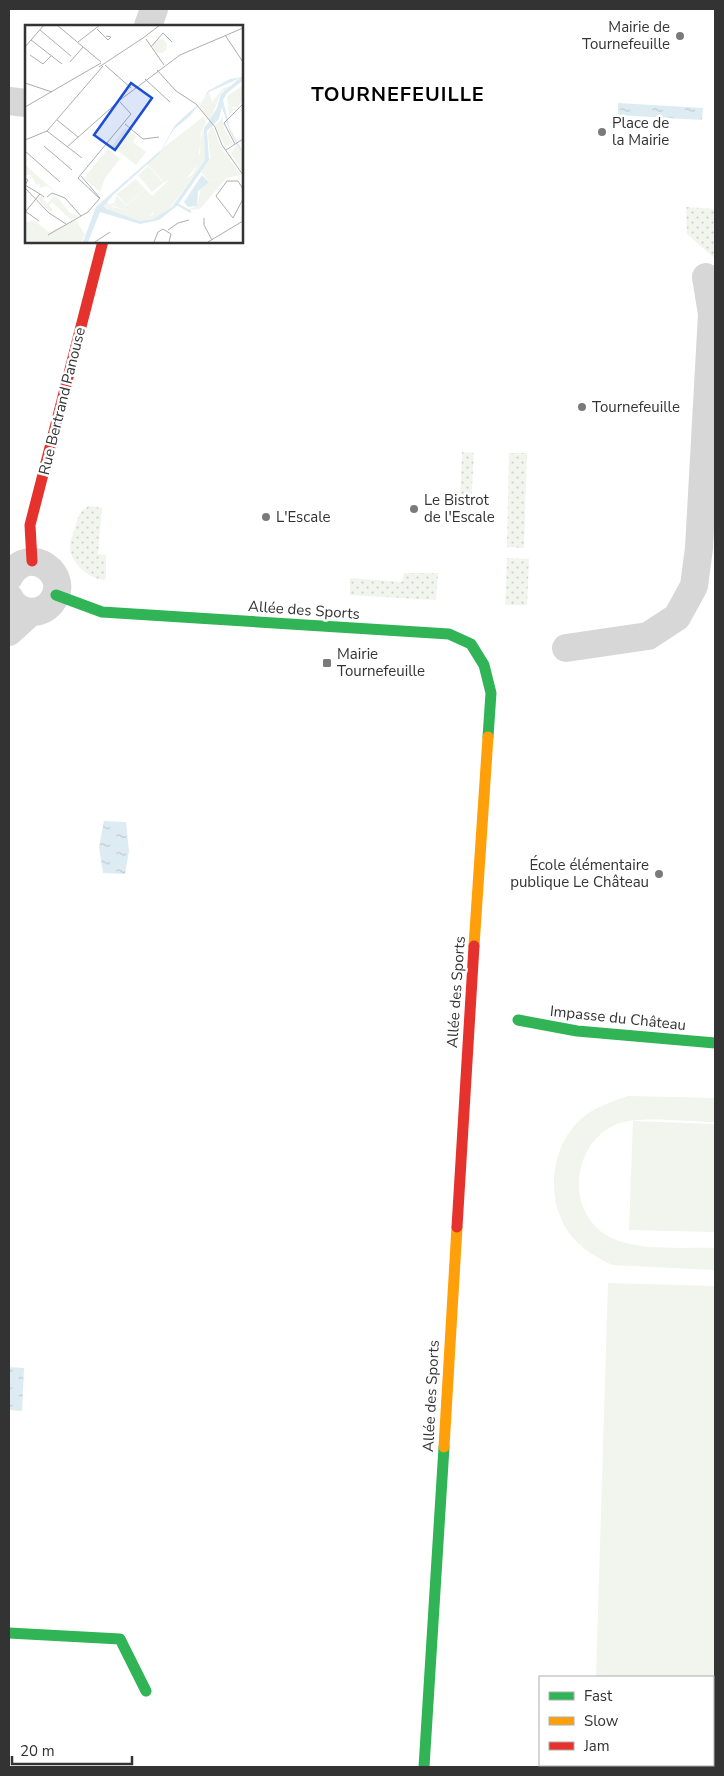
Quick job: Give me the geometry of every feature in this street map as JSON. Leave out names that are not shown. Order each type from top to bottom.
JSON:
[{"type":"street","points":[[148,25],[154,9]]},
{"type":"street","points":[[9,101],[25,102]]},
{"type":"street","name":"Rue Bertrand Panouse","points":[[32,561],[30,525],[103,242]]},
{"type":"street","points":[[566,648],[648,636],[677,618],[694,586],[699,548],[712,314],[706,277]]},
{"type":"street","points":[[9,576],[17,566],[24,562],[32,561],[45,565],[54,575],[57,588],[56,595],[40,611],[31,612],[17,607],[9,597]]},
{"type":"street","name":"Allée des Sports","points":[[56,595],[102,612],[449,634],[471,644],[484,665],[491,693],[468,1033],[424,1767]]},
{"type":"street","points":[[9,632],[31,612]]},
{"type":"street","name":"Impasse du Château","points":[[518,1020],[577,1032],[715,1043]]},
{"type":"street","points":[[9,1633],[120,1639],[146,1691]]},
{"type":"shaded area","points":[[686,207],[715,209],[715,258],[687,234]]},
{"type":"shaded area","points":[[462,452],[474,453],[471,504],[460,503]]},
{"type":"shaded area","points":[[509,453],[527,453],[524,548],[507,547]]},
{"type":"shaded area","points":[[89,506],[102,508],[98,554],[106,555],[105,580],[87,574],[73,559],[71,553],[70,542],[78,518],[81,512]]},
{"type":"shaded area","points":[[507,558],[529,559],[527,605],[505,605]]},
{"type":"shaded area","points":[[404,573],[438,573],[436,600],[350,595],[350,578],[402,582]]},
{"type":"shaded area","points":[[628,1096],[715,1098],[715,1122],[626,1121],[601,1134],[589,1147],[582,1164],[579,1181],[581,1199],[587,1215],[598,1229],[614,1239],[625,1243],[650,1247],[715,1248],[715,1270],[612,1265],[583,1247],[574,1239],[565,1226],[558,1211],[554,1178],[561,1146],[569,1132],[585,1115],[603,1105]]},
{"type":"shaded area","points":[[633,1121],[715,1124],[715,1232],[629,1230]]},
{"type":"shaded area","points":[[608,1283],[715,1286],[715,1743],[714,1676],[596,1676]]},
{"type":"water","points":[[618,103],[703,108],[702,120],[618,115]]},
{"type":"water","points":[[104,821],[126,822],[129,851],[125,874],[103,873],[99,847]]},
{"type":"water","points":[[9,1367],[24,1368],[22,1411],[9,1410]]},
{"type":"traffic: fast","points":[[56,595],[102,612],[449,634],[471,644],[484,665],[491,693],[488,737]]},
{"type":"traffic: fast","points":[[518,1020],[577,1031],[715,1043]]},
{"type":"traffic: fast","points":[[424,1767],[444,1447]]},
{"type":"traffic: fast","points":[[9,1633],[120,1639],[146,1691]]},
{"type":"traffic: slow","points":[[474,946],[488,737]]},
{"type":"traffic: slow","points":[[444,1447],[457,1227]]},
{"type":"traffic: jam","points":[[32,561],[30,525],[103,242]]},
{"type":"traffic: jam","points":[[457,1227],[474,946]]},
{"type":"place","name":"Mairie de Tournefeuille","points":[[680,36]]},
{"type":"place","name":"Place de la Mairie","points":[[602,132]]},
{"type":"place","name":"Tournefeuille","points":[[582,407]]},
{"type":"place","name":"Le Bistrot de l'Escale","points":[[414,509]]},
{"type":"place","name":"L'Escale","points":[[266,517]]},
{"type":"place","name":"Mairie Tournefeuille","points":[[327,663]]},
{"type":"place","name":"École élémentaire publique Le Château","points":[[659,874]]},
{"type":"district","name":"TOURNEFEUILLE","points":[[398,94]]}]
